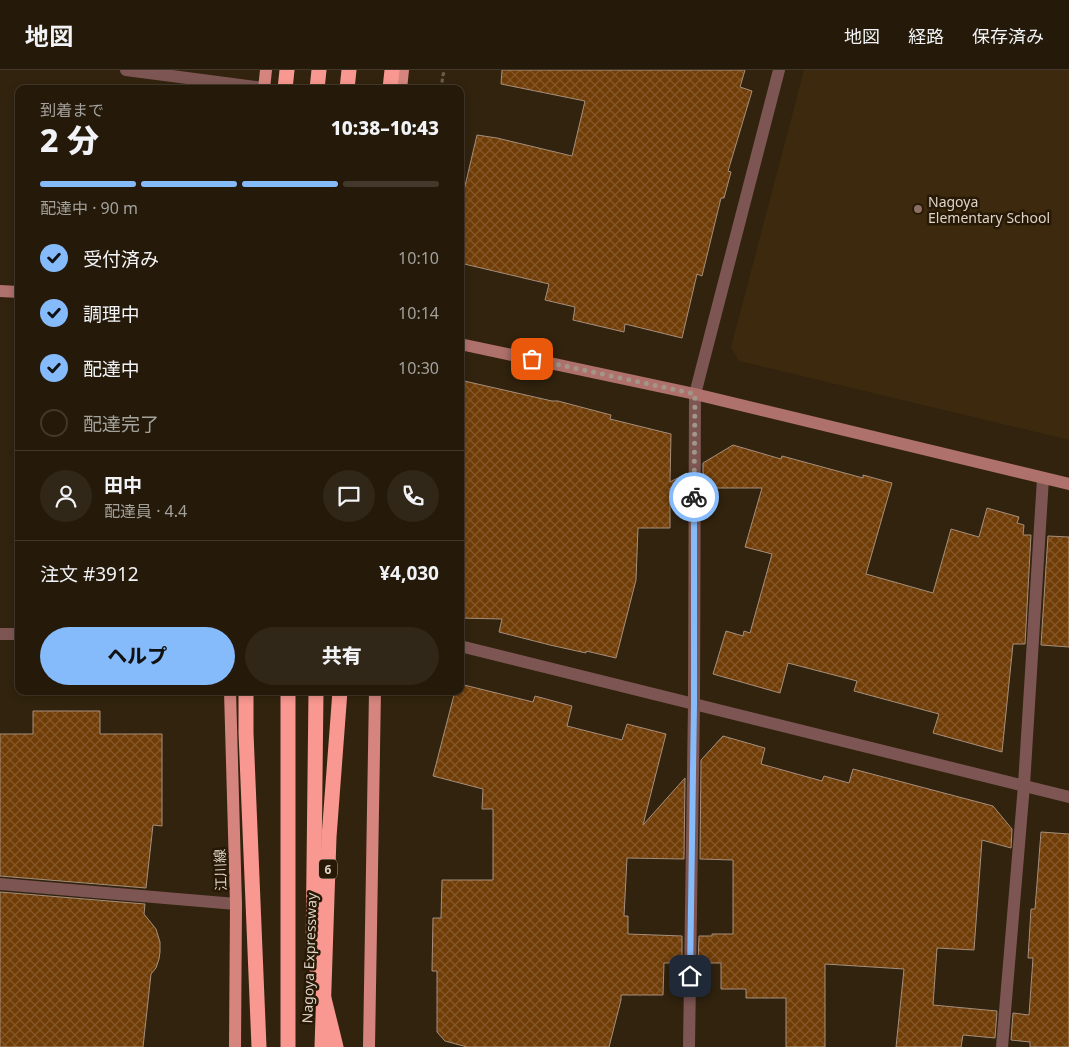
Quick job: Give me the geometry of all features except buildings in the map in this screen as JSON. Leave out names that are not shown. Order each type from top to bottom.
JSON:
[{"type":"highway","points":[[285,85],[287,70]]},
{"type":"highway","points":[[317,85],[319,70]]},
{"type":"highway","points":[[348,85],[349,70]]},
{"type":"highway","points":[[390,85],[392,70]]},
{"type":"highway","points":[[246,695],[259,1047]]},
{"type":"highway","points":[[288,695],[288,1047]]},
{"type":"highway","points":[[316,695],[313,954],[336,1047]]},
{"type":"highway","name":"Nagoya Expressway","points":[[322,1047],[329,837],[340,695]]},
{"type":"main road","points":[[264,85],[266,70]]},
{"type":"main road","points":[[401,85],[403,70]]},
{"type":"main road","name":"江川線","points":[[230,695],[236,904],[235,1047]]},
{"type":"main road","points":[[369,1047],[375,695]]},
{"type":"street","points":[[126,70],[241,85]]},
{"type":"street","points":[[689,1047],[694,704],[695,394],[779,70]]},
{"type":"street","points":[[0,291],[15,292]]},
{"type":"street","points":[[464,345],[695,394],[1069,484]]},
{"type":"street","points":[[1002,1047],[1024,785],[1043,478]]},
{"type":"street","points":[[0,634],[15,634]]},
{"type":"street","points":[[464,647],[1069,797]]},
{"type":"street","points":[[0,884],[236,904]]},
{"type":"path","points":[[442,85],[445,70]]},
{"type":"shaded area","name":"Nagoya Elementary School","points":[[804,70],[1069,70],[1069,440],[739,361],[731,347]]},
{"type":"way so far","points":[[532,359],[695,394],[694,497]]},
{"type":"place","name":"Nagoya Elementary School","points":[[918,209]]},
{"type":"route","points":[[690,976],[694,704],[694,497]]}]
